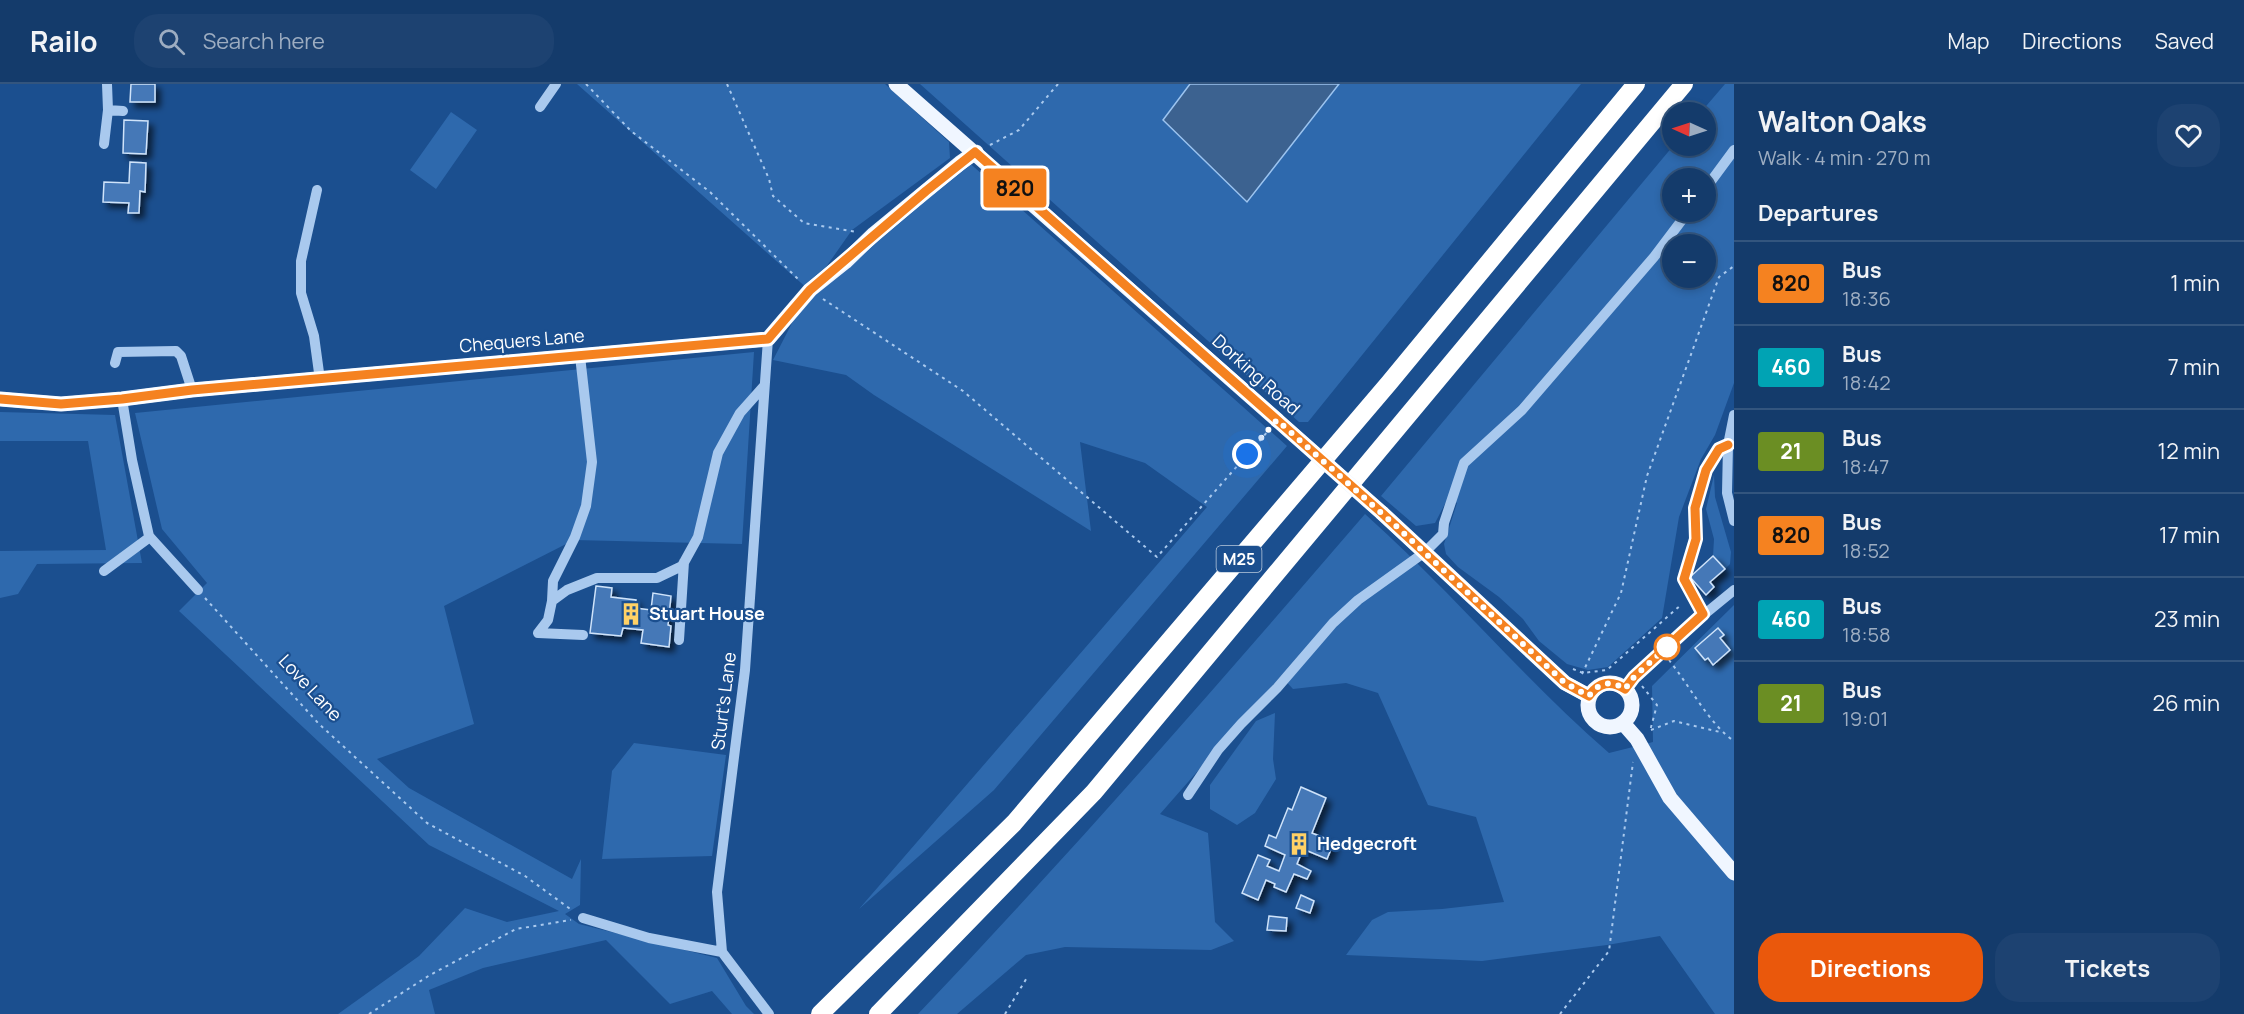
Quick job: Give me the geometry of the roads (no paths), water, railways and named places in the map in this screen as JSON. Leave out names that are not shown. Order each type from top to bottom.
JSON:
[{"type":"highway","name":"M25","points":[[820,1014],[1014,823],[1389,382],[1636,84]]},
{"type":"highway","name":"M25","points":[[878,1014],[1094,792],[1684,84]]},
{"type":"main road","name":"Dorking Road","points":[[896,84],[1382,513],[1565,683],[1583,692]]},
{"type":"main road","points":[[768,339],[810,290],[845,262],[874,234],[975,152]]},
{"type":"main road","name":"Chequers Lane","points":[[0,399],[61,404],[192,390],[768,339]]},
{"type":"main road","points":[[1629,683],[1632,706],[1629,715],[1623,723],[1614,727],[1605,727],[1596,723],[1590,715],[1583,692],[1601,684],[1629,683]]},
{"type":"main road","points":[[1623,723],[1637,739],[1670,798],[1734,873]]},
{"type":"street","points":[[104,144],[108,110],[107,84]]},
{"type":"street","points":[[540,107],[556,84]]},
{"type":"street","points":[[108,110],[123,111]]},
{"type":"street","points":[[1716,174],[1734,150]]},
{"type":"street","points":[[317,190],[301,261],[301,293],[314,336],[320,380]]},
{"type":"street","points":[[1188,795],[1218,750],[1277,688],[1333,623],[1358,600],[1425,552],[1443,534],[1444,523],[1464,463],[1522,410],[1654,257],[1680,222]]},
{"type":"street","name":"Sturt's Lane","points":[[722,952],[717,892],[745,670],[768,339]]},
{"type":"street","points":[[116,363],[118,352],[176,351],[181,356],[192,390]]},
{"type":"street","points":[[580,356],[592,462],[586,506],[575,537],[553,581],[548,620],[538,633],[583,635]]},
{"type":"street","points":[[552,601],[567,590],[597,578],[657,578],[682,566],[698,537],[718,453],[740,413],[764,386]]},
{"type":"street","points":[[122,399],[132,460],[150,537],[198,590]]},
{"type":"street","points":[[1734,415],[1728,445],[1727,493],[1734,521]]},
{"type":"street","points":[[1703,614],[1684,579],[1696,539],[1695,508],[1706,470],[1719,449],[1728,445]]},
{"type":"street","points":[[104,571],[150,537]]},
{"type":"street","points":[[679,640],[684,562]]},
{"type":"street","points":[[1629,683],[1703,614],[1734,590]]},
{"type":"street","points":[[583,918],[649,938],[722,952],[770,1014]]},
{"type":"place","name":"Stuart House","points":[[631,614]]},
{"type":"place","name":"Hedgecroft","points":[[1299,844]]}]
